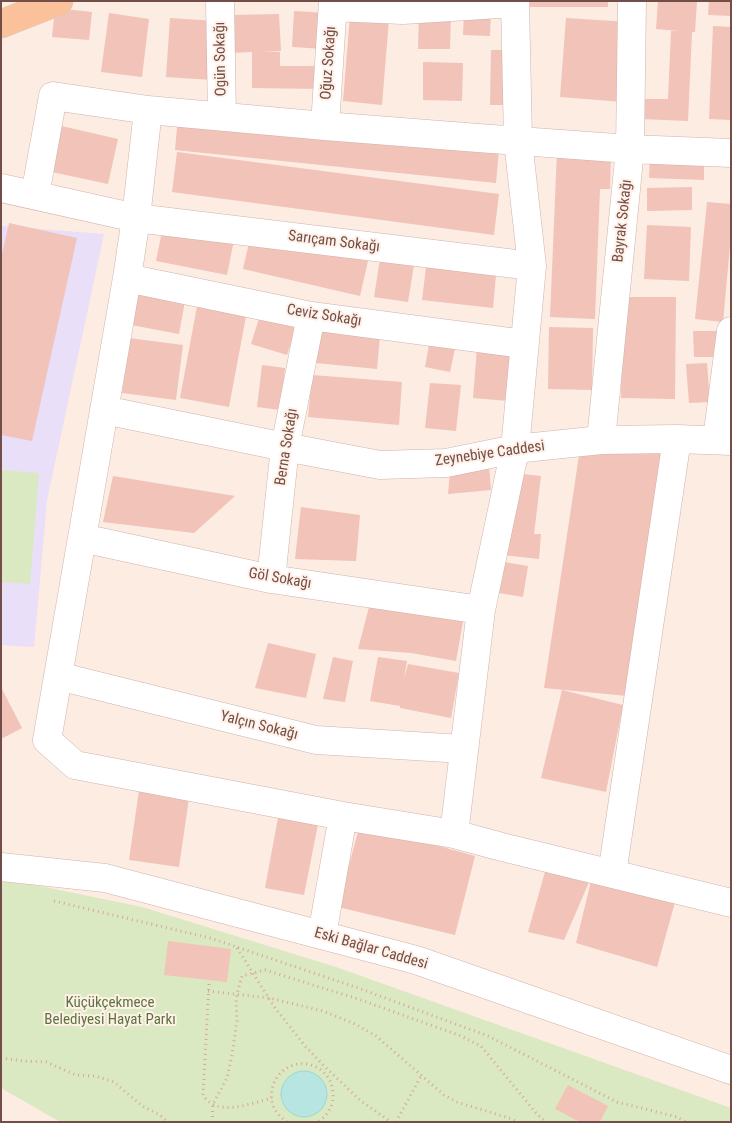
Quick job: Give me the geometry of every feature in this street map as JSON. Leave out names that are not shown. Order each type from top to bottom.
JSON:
[{"type":"main road","points":[[1,24],[59,1]]},
{"type":"street","name":"Ogün Sokağı","points":[[220,1],[222,116]]},
{"type":"street","name":"Bayrak Sokağı","points":[[601,440],[630,149],[632,1]]},
{"type":"street","points":[[333,4],[403,10],[516,2],[518,141],[532,266],[515,449],[480,610],[454,834]]},
{"type":"street","name":"Oğuz Sokağı","points":[[325,126],[333,4]]},
{"type":"street","points":[[35,195],[53,96],[148,110],[325,126],[630,149],[731,153]]},
{"type":"street","points":[[148,110],[127,278],[47,740],[75,765],[343,816],[454,834],[731,903]]},
{"type":"street","name":"Sarıçam Sokağı","points":[[1,188],[136,218],[532,266]]},
{"type":"street","name":"Ceviz Sokağı","points":[[127,278],[311,316],[524,344]]},
{"type":"street","name":"Berna Sokağı","points":[[271,579],[285,448],[311,316]]},
{"type":"street","points":[[724,440],[731,331]]},
{"type":"street","name":"Zeynebiye Caddesi","points":[[104,410],[285,448],[380,465],[446,463],[515,449],[601,440],[724,440]]},
{"type":"street","points":[[612,874],[677,439]]},
{"type":"street","name":"Göl Sokağı","points":[[82,538],[271,579],[480,610]]},
{"type":"street","name":"Yalçın Sokağı","points":[[58,676],[316,740],[463,749]]},
{"type":"street","points":[[322,935],[343,816]]},
{"type":"street","name":"Eski Bağlar Caddesi","points":[[1,867],[105,878],[416,960],[731,1070]]},
{"type":"path","points":[[52,900],[210,938],[361,989],[488,1036],[617,1102],[686,1122]]},
{"type":"path","points":[[237,946],[275,1008],[327,1073],[333,1088],[334,1098],[331,1108],[325,1117],[318,1122]]},
{"type":"path","points":[[212,1122],[213,1104],[227,1078],[236,1021],[236,998],[242,976],[265,970],[358,998],[461,1036],[481,1046],[536,1113],[546,1122]]},
{"type":"path","points":[[209,984],[203,1094],[213,1104],[229,1108],[272,1098]]},
{"type":"path","points":[[208,991],[269,998],[323,1011],[355,1024],[376,1036],[444,1096],[516,1122]]},
{"type":"path","points":[[1,1058],[46,1062],[76,1075],[94,1076],[114,1082],[142,1106],[160,1115],[168,1122]]},
{"type":"path","points":[[287,1122],[274,1108],[272,1088],[276,1078],[283,1071],[292,1065],[302,1064],[313,1065],[327,1073],[391,1122]]},
{"type":"path","points":[[396,1122],[421,1076]]},
{"type":"shaded area","points":[[1,226],[104,234],[47,500],[34,647],[1,645]]},
{"type":"green space","points":[[1,470],[39,473],[30,584],[1,582]]},
{"type":"green space","name":"Küçükçekmece Belediyesi Hayat Parkı","points":[[1,878],[142,907],[336,967],[731,1108],[731,1122],[60,1122],[1,1088]]},
{"type":"water","points":[[300,1071],[308,1071],[317,1075],[323,1081],[327,1094],[323,1107],[317,1113],[308,1117],[300,1117],[291,1113],[285,1107],[281,1098],[281,1090],[285,1081],[291,1075]]},
{"type":"building","points":[[530,1],[608,1],[608,7],[530,7]]},
{"type":"building","points":[[658,1],[697,1],[695,32],[692,32],[688,121],[641,119],[641,99],[668,99],[671,31],[679,31],[656,29]]},
{"type":"building","points":[[709,1],[731,1],[731,16],[708,15]]},
{"type":"building","points":[[55,8],[92,12],[89,40],[52,37]]},
{"type":"building","points":[[294,11],[326,13],[324,49],[292,47]]},
{"type":"building","points":[[464,11],[491,11],[490,36],[463,35]]},
{"type":"building","points":[[109,13],[149,19],[142,77],[101,72]]},
{"type":"building","points":[[279,14],[281,51],[260,52],[280,52],[280,66],[321,66],[321,89],[252,88],[252,52],[231,53],[230,15]]},
{"type":"building","points":[[419,14],[451,14],[450,49],[418,49]]},
{"type":"building","points":[[350,16],[389,19],[382,105],[343,101]]},
{"type":"building","points":[[170,18],[216,21],[212,80],[166,77]]},
{"type":"building","points":[[566,18],[629,22],[623,102],[560,97]]},
{"type":"building","points":[[713,26],[731,27],[731,120],[709,119]]},
{"type":"building","points":[[491,50],[511,50],[510,105],[490,105]]},
{"type":"building","points":[[423,62],[463,63],[462,101],[423,100]]},
{"type":"building","points":[[178,117],[499,150],[496,183],[175,150]]},
{"type":"building","points":[[57,125],[118,139],[108,184],[47,171]]},
{"type":"building","points":[[177,152],[499,194],[494,235],[172,192]]},
{"type":"building","points":[[557,152],[611,154],[610,189],[600,189],[595,319],[550,317]]},
{"type":"building","points":[[650,158],[704,159],[704,180],[649,178]]},
{"type":"building","points":[[692,187],[692,210],[647,211],[647,188]]},
{"type":"building","points":[[707,202],[731,204],[731,235],[723,322],[695,319]]},
{"type":"building","points":[[9,223],[77,238],[32,441],[1,435],[1,259]]},
{"type":"building","points":[[647,225],[691,227],[689,281],[644,279]]},
{"type":"building","points":[[163,226],[234,240],[227,275],[156,261]]},
{"type":"building","points":[[251,234],[368,261],[360,296],[243,269]]},
{"type":"building","points":[[380,259],[414,265],[408,302],[374,297]]},
{"type":"building","points":[[426,267],[496,275],[493,308],[422,300]]},
{"type":"building","points":[[132,292],[185,301],[179,334],[126,324]]},
{"type":"building","points":[[622,297],[676,297],[675,399],[621,398]]},
{"type":"building","points":[[198,301],[247,311],[229,407],[180,398]]},
{"type":"building","points":[[261,312],[297,323],[287,355],[251,344]]},
{"type":"building","points":[[549,327],[593,328],[592,390],[548,389]]},
{"type":"building","points":[[319,331],[380,336],[377,369],[316,363]]},
{"type":"building","points":[[693,331],[718,331],[718,357],[694,357]]},
{"type":"building","points":[[129,338],[183,345],[176,400],[122,393]]},
{"type":"building","points":[[430,339],[456,344],[450,372],[425,367]]},
{"type":"building","points":[[477,348],[512,351],[508,401],[473,398]]},
{"type":"building","points":[[707,363],[710,402],[689,403],[686,364]]},
{"type":"building","points":[[262,365],[285,368],[280,410],[257,407]]},
{"type":"building","points":[[312,375],[402,382],[399,425],[308,417]]},
{"type":"building","points":[[430,383],[461,385],[456,431],[425,428]]},
{"type":"building","points":[[662,439],[638,697],[544,688],[581,442]]},
{"type":"building","points":[[488,454],[491,490],[448,494],[450,472]]},
{"type":"building","points":[[513,473],[541,476],[534,534],[541,534],[539,559],[503,555]]},
{"type":"building","points":[[113,476],[235,496],[194,533],[103,522]]},
{"type":"building","points":[[301,507],[360,515],[356,561],[295,559]]},
{"type":"building","points":[[498,561],[528,566],[523,597],[493,592]]},
{"type":"building","points":[[369,607],[465,610],[456,661],[411,653],[358,649]]},
{"type":"building","points":[[268,643],[316,654],[306,698],[255,688]]},
{"type":"building","points":[[333,657],[353,661],[345,702],[323,699]]},
{"type":"building","points":[[378,657],[407,661],[404,679],[408,664],[459,673],[451,718],[370,701]]},
{"type":"building","points":[[1,687],[22,728],[1,739]]},
{"type":"building","points":[[562,690],[623,705],[606,792],[541,778]]},
{"type":"building","points":[[139,790],[189,798],[179,867],[129,860]]},
{"type":"building","points":[[280,807],[320,814],[304,895],[265,888]]},
{"type":"building","points":[[360,824],[475,856],[455,935],[338,907]]},
{"type":"building","points":[[548,861],[593,873],[564,940],[528,932]]},
{"type":"building","points":[[593,873],[677,895],[657,967],[576,943]]},
{"type":"building","points":[[168,941],[231,949],[227,982],[164,975]]},
{"type":"building","points":[[568,1085],[608,1106],[600,1122],[580,1122],[555,1109]]}]
